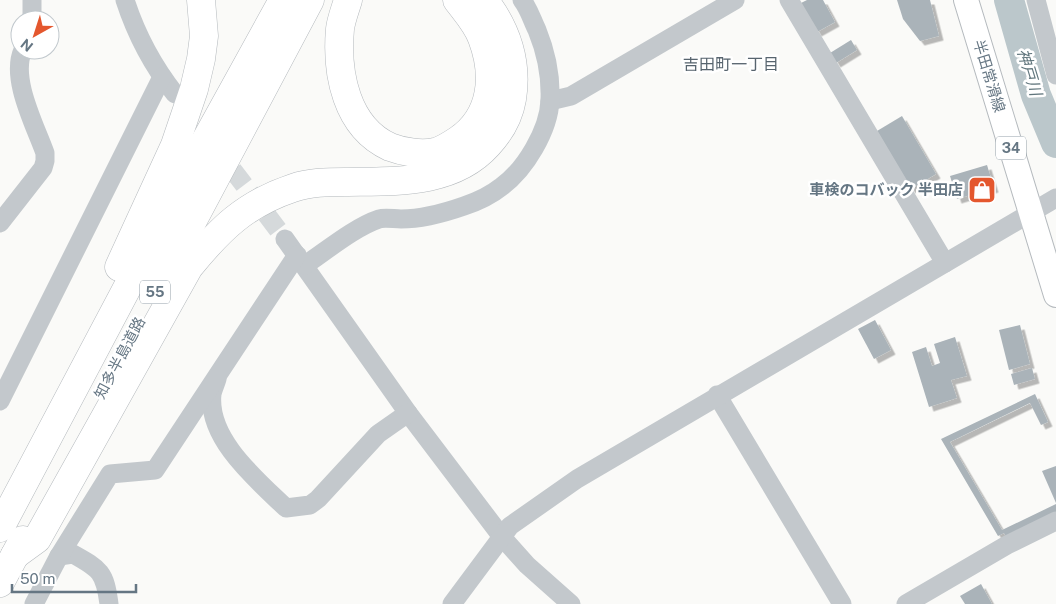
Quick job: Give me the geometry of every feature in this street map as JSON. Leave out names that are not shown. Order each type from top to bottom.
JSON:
[{"type":"highway","points":[[64,406],[64,388],[178,135],[194,89],[204,36],[201,0]]},
{"type":"highway","name":"知多半島道路","points":[[0,528],[198,154],[283,0]]},
{"type":"highway","name":"知多半島道路","points":[[0,583],[310,0]]},
{"type":"highway","points":[[348,0],[340,28],[339,50],[341,79],[350,104],[364,129],[381,142],[397,150],[416,153],[435,152],[468,134],[480,120],[488,100],[490,79],[482,37],[470,16],[457,0]]},
{"type":"highway","points":[[15,556],[37,539],[190,267],[212,239],[232,221],[251,206],[270,196],[295,187],[320,182],[394,181],[427,178],[446,172],[463,165],[480,153],[494,138],[505,122],[511,104],[514,86],[514,67],[510,46],[500,25],[484,0]]},
{"type":"main road","name":"半田常滑線","points":[[966,0],[1056,295]]},
{"type":"street","points":[[125,0],[133,25],[162,77],[175,94]]},
{"type":"street","points":[[34,604],[59,556],[110,474],[155,470],[221,368],[301,260],[380,218],[402,219],[432,215],[466,206],[501,187],[524,164],[538,140],[550,102],[545,48],[522,0]]},
{"type":"street","points":[[550,102],[571,96],[735,0]]},
{"type":"street","points":[[789,0],[945,263]]},
{"type":"street","points":[[1036,0],[1056,75]]},
{"type":"street","points":[[0,223],[42,168],[45,161],[20,80],[20,60]]},
{"type":"street","points":[[3,387],[162,77]]},
{"type":"street","points":[[452,604],[510,526],[577,479],[1055,198]]},
{"type":"street","points":[[285,239],[408,413],[502,537],[527,565],[571,604]]},
{"type":"street","points":[[221,368],[212,393],[219,431],[246,469],[286,508],[310,505],[318,499],[378,434],[408,413]]},
{"type":"street","points":[[717,395],[842,604]]},
{"type":"street","points":[[906,604],[1007,545],[1056,521]]},
{"type":"street","points":[[59,556],[73,554],[99,571],[106,584],[109,604]]},
{"type":"building","points":[[807,0],[823,0],[835,22],[817,32],[801,3]]},
{"type":"building","points":[[897,0],[930,0],[939,36],[920,41],[903,19]]},
{"type":"building","points":[[851,40],[857,50],[836,63],[830,53]]},
{"type":"building","points":[[902,116],[936,174],[911,189],[877,131]]},
{"type":"building","points":[[987,165],[994,188],[957,199],[950,176]]},
{"type":"building","points":[[875,320],[891,350],[874,359],[858,329]]},
{"type":"building","points":[[1020,325],[1030,364],[1009,370],[999,330]]},
{"type":"building","points":[[955,337],[967,376],[951,380],[957,398],[929,407],[912,352],[926,347],[932,366],[940,363],[934,344]]},
{"type":"building","points":[[1032,368],[1035,379],[1014,385],[1011,374]]},
{"type":"building","points":[[1035,394],[1048,422],[1041,425],[1030,403],[950,442],[1002,530],[1056,504],[1056,512],[1006,537],[1004,533],[998,536],[941,439]]},
{"type":"building","points":[[1056,466],[1056,503],[1042,471]]},
{"type":"building","points":[[981,584],[992,604],[965,604],[960,596]]},
{"type":"waterway","name":"神戸川","points":[[1009,0],[1036,95],[1056,143]]},
{"type":"tunnel","points":[[182,103],[285,239]]},
{"type":"place","name":"車検のコバック 半田店","points":[[982,190]]},
{"type":"district","name":"吉田町一丁目","points":[[731,64]]}]
